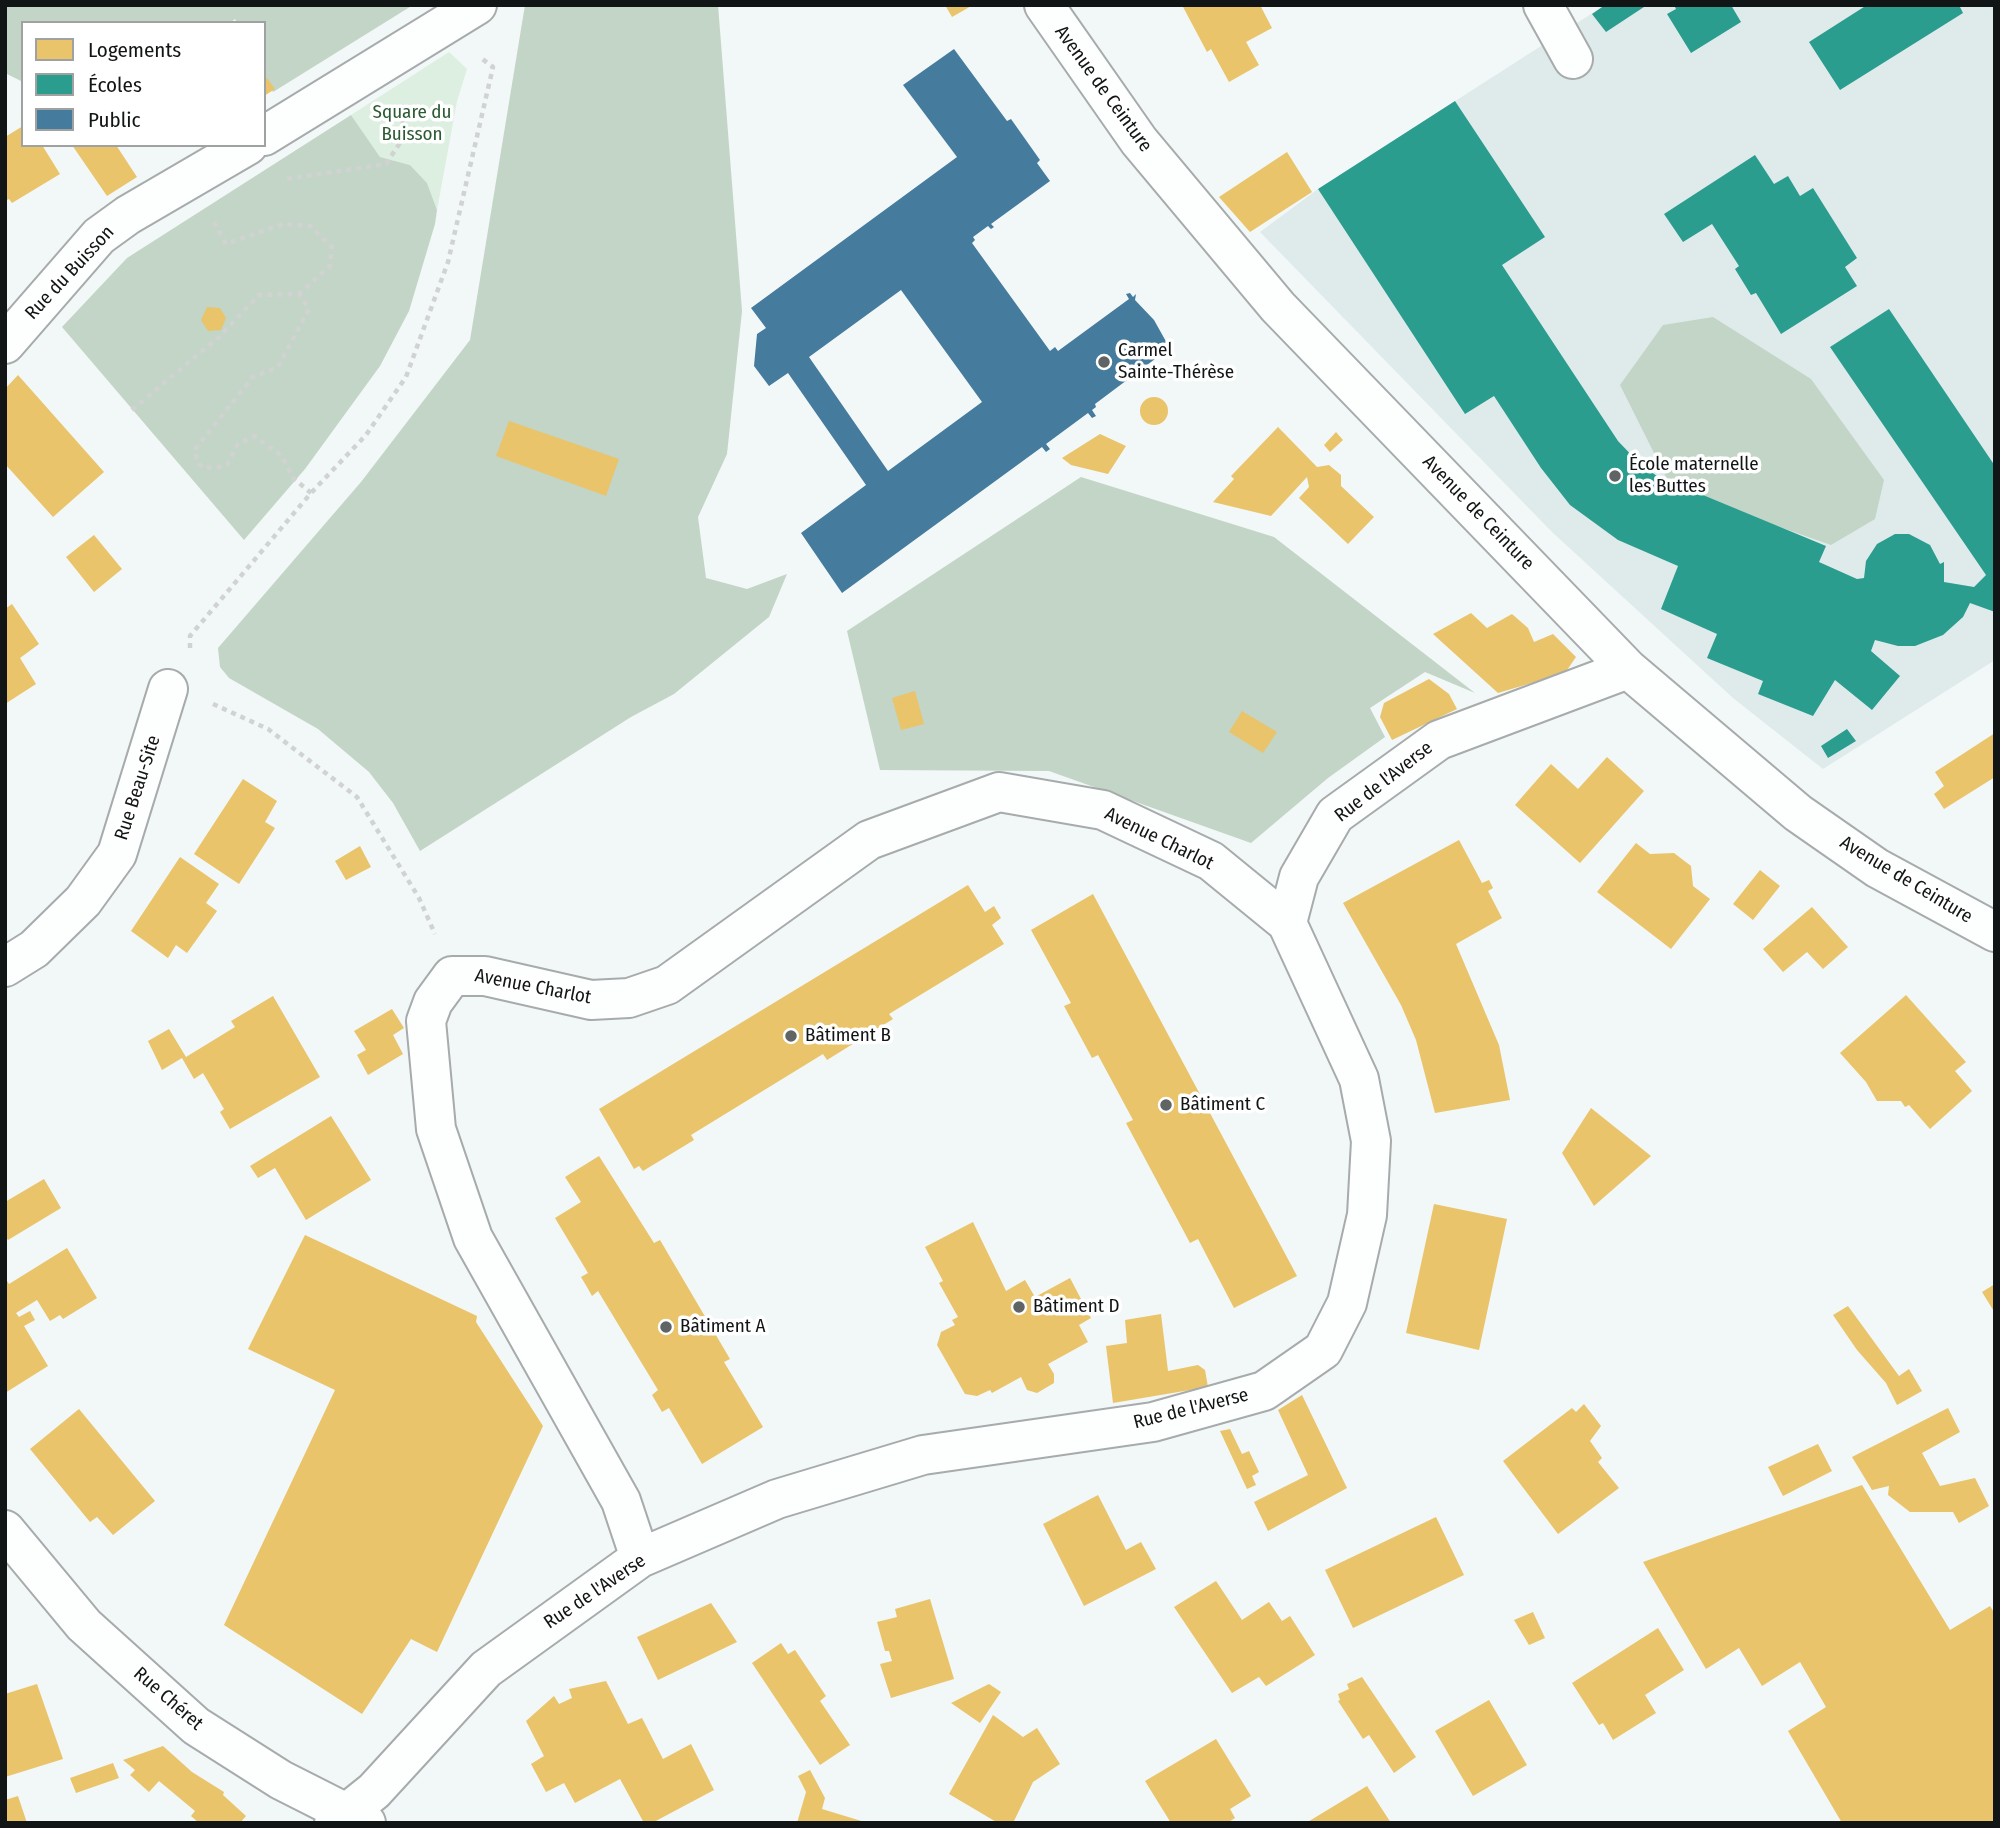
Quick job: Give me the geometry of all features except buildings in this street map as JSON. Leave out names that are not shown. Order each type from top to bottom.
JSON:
[{"type":"street","points":[[266,135],[477,5]]},
{"type":"street","name":"Avenue de Ceinture","points":[[1044,5],[1139,141],[1278,307],[1628,669],[1798,813],[1878,868],[1995,932]]},
{"type":"street","points":[[1543,5],[1573,59]]},
{"type":"street","name":"Rue du Buisson","points":[[5,344],[99,236],[128,215],[245,147]]},
{"type":"street","name":"Rue de l'Averse","points":[[349,1820],[486,1669],[640,1559],[777,1499],[923,1455],[1153,1422],[1264,1391],[1323,1350],[1347,1303],[1364,1228],[1371,1140],[1359,1079],[1287,923],[1299,877],[1335,815],[1439,740],[1628,669]]},
{"type":"street","name":"Rue Beau-Site","points":[[5,967],[34,949],[83,901],[117,854],[178,676]]},
{"type":"street","name":"Avenue Charlot","points":[[640,1559],[621,1501],[473,1238],[436,1129],[426,1021],[433,1002],[452,976],[485,975],[591,1000],[629,998],[667,985],[869,840],[999,792],[1103,810],[1211,861],[1287,923]]},
{"type":"street","name":"Rue Chéret","points":[[5,1530],[84,1625],[196,1726],[349,1820]]},
{"type":"path","points":[[178,676],[190,636],[311,493],[366,435],[406,377],[448,262],[493,67],[460,44],[445,24]]},
{"type":"path","points":[[275,181],[386,164],[409,129],[386,103]]},
{"type":"path","points":[[132,410],[219,337],[259,295],[299,295],[330,266],[331,247],[310,226],[283,224],[226,244],[213,223],[223,216]]},
{"type":"path","points":[[299,295],[309,309],[278,367],[253,377],[195,449],[197,462],[203,468],[218,467],[226,465],[238,443],[254,436],[282,456],[293,478],[311,493]]},
{"type":"path","points":[[210,702],[268,729],[357,797],[419,898],[452,976]]},
{"type":"shaded area","points":[[1605,5],[1995,5],[1995,660],[1823,769],[1733,698],[1552,532],[1260,232],[1318,189]]},
{"type":"green space","points":[[5,5],[413,5],[273,92],[266,80],[266,21],[21,21],[21,81],[5,73]]},
{"type":"green space","points":[[525,5],[718,5],[742,311],[727,454],[698,517],[706,578],[747,589],[787,574],[769,617],[674,694],[631,717],[420,851],[393,803],[369,772],[318,729],[229,678],[220,667],[218,648],[361,482],[470,340]]},
{"type":"green space","name":"Square du Buisson","points":[[449,52],[467,69],[457,101],[437,210],[427,183],[410,165],[380,157],[351,115]]},
{"type":"green space","points":[[351,115],[380,157],[410,165],[427,183],[437,210],[435,224],[409,311],[380,366],[305,469],[244,540],[62,327],[127,258]]},
{"type":"green space","points":[[1713,317],[1811,379],[1884,480],[1875,519],[1831,545],[1672,489],[1620,385],[1663,325]]},
{"type":"green space","points":[[1081,477],[1274,537],[1475,693],[1425,672],[1370,708],[1385,737],[1328,778],[1251,843],[1049,771],[880,770],[847,631]]},
{"type":"place","name":"Carmel Sainte-Thérèse","points":[[1104,362]]},
{"type":"place","name":"École maternelle les Buttes","points":[[1615,476]]},
{"type":"place","name":"Bâtiment B","points":[[791,1036]]},
{"type":"place","name":"Bâtiment C","points":[[1166,1105]]},
{"type":"place","name":"Bâtiment D","points":[[1019,1307]]},
{"type":"place","name":"Bâtiment A","points":[[666,1327]]}]
